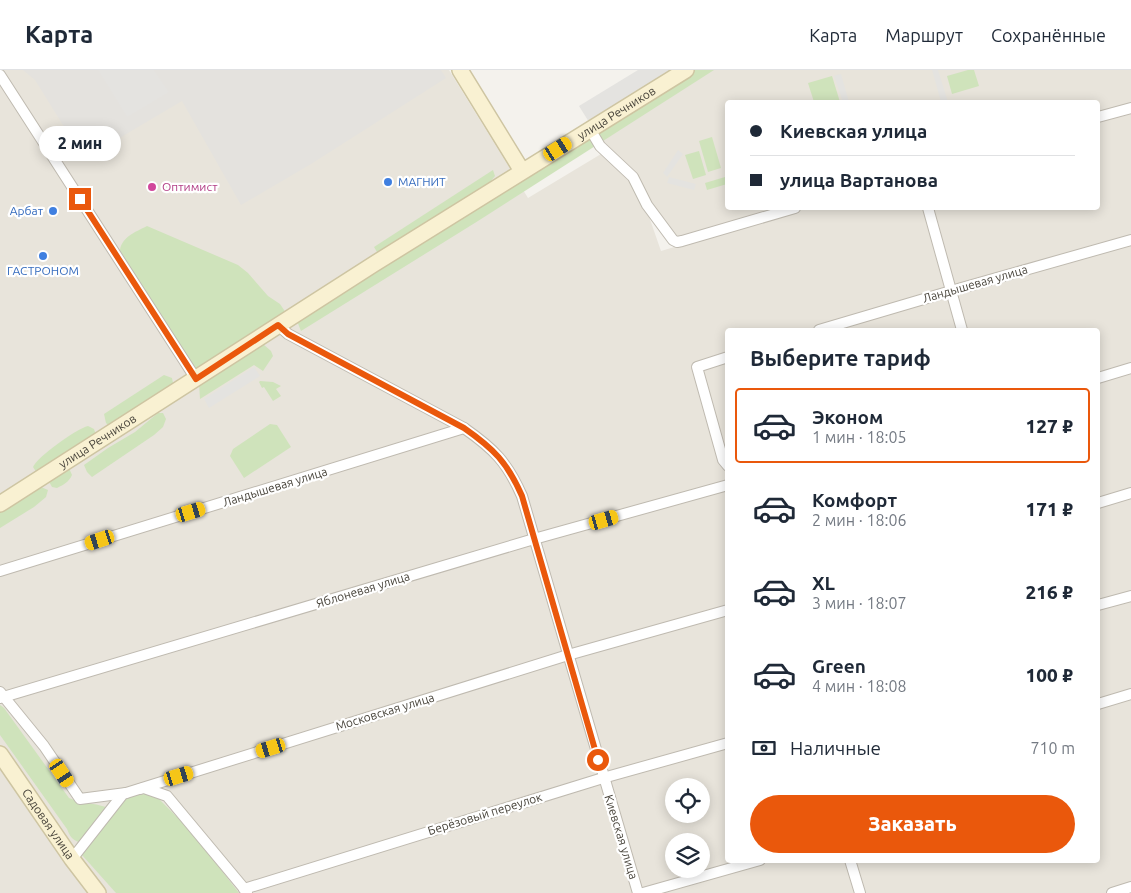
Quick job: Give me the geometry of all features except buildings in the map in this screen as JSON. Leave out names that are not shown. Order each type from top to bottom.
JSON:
[{"type":"main road","points":[[460,70],[522,171]]},
{"type":"main road","name":"улица Речников","points":[[0,504],[278,325],[686,70]]},
{"type":"main road","name":"Садовая улица","points":[[0,754],[72,859],[98,893]]},
{"type":"street","points":[[0,75],[196,379]]},
{"type":"street","points":[[1100,116],[1131,108]]},
{"type":"street","points":[[590,129],[600,146],[630,173],[647,206],[669,236],[677,242],[787,210]]},
{"type":"street","points":[[929,210],[961,328]]},
{"type":"street","name":"Ландышевая улица","points":[[826,328],[1131,240]]},
{"type":"street","name":"Киевская улица","points":[[278,325],[288,334],[464,428],[487,444],[506,466],[522,496],[638,893]]},
{"type":"street","points":[[725,358],[697,367],[725,462]]},
{"type":"street","points":[[1100,377],[1131,368]]},
{"type":"street","name":"Ландышевая улица","points":[[0,572],[464,428]]},
{"type":"street","name":"Яблоневая улица","points":[[1,695],[534,539],[725,486]]},
{"type":"street","points":[[1100,502],[1131,494]]},
{"type":"street","points":[[1100,604],[1131,596]]},
{"type":"street","name":"Московская улица","points":[[123,794],[568,655],[725,611]]},
{"type":"street","points":[[1100,703],[1131,694]]},
{"type":"street","points":[[1,695],[44,746],[80,800],[123,794],[144,788],[167,796],[246,891]]},
{"type":"street","name":"Берёзовый переулок","points":[[246,891],[603,778],[725,743]]},
{"type":"street","points":[[72,859],[123,794]]},
{"type":"street","points":[[643,893],[749,863]]},
{"type":"street","points":[[851,863],[860,893]]},
{"type":"street","points":[[1112,893],[1131,888]]},
{"type":"shaded area","points":[[0,70],[449,70],[528,198],[606,151],[638,185],[661,251],[798,210],[1100,210],[1100,120],[1131,112],[1131,893],[0,893]]},
{"type":"shaded area","points":[[23,70],[441,70],[446,78],[311,164],[241,205],[182,101],[84,159],[35,80]]},
{"type":"shaded area","points":[[98,70],[154,70],[169,92],[127,117]]},
{"type":"shaded area","points":[[638,70],[674,70],[589,122],[579,106]]},
{"type":"shaded area","points":[[708,70],[1131,70],[1131,105],[1100,114],[1100,100],[725,100],[725,210],[773,210],[678,239],[602,142],[614,127]]},
{"type":"shaded area","points":[[932,70],[938,70],[947,100],[940,100]]},
{"type":"shaded area","points":[[841,74],[848,100],[842,100],[834,76]]},
{"type":"shaded area","points":[[678,150],[683,154],[667,177],[663,173]]},
{"type":"shaded area","points":[[669,177],[696,184],[694,190],[667,183]]},
{"type":"shaded area","points":[[254,367],[260,376],[209,408],[204,399]]},
{"type":"green space","points":[[692,70],[714,70],[478,221],[301,331],[297,321]]},
{"type":"green space","points":[[974,70],[979,86],[952,94],[947,76]]},
{"type":"green space","points":[[832,76],[839,100],[813,100],[808,83]]},
{"type":"green space","points":[[712,137],[721,168],[708,172],[699,141]]},
{"type":"green space","points":[[699,151],[706,175],[693,179],[685,155]]},
{"type":"green space","points":[[493,170],[495,176],[490,182],[468,198],[383,254],[377,252],[374,247]]},
{"type":"green space","points":[[725,177],[725,185],[707,190],[705,183]]},
{"type":"green space","points":[[147,226],[238,265],[248,273],[268,296],[280,304],[288,316],[197,373],[120,252],[125,239]]},
{"type":"green space","points":[[263,344],[271,351],[273,356],[263,371],[254,365],[200,399],[199,383]]},
{"type":"green space","points":[[164,375],[172,378],[173,383],[171,387],[110,427],[106,423],[104,414]]},
{"type":"green space","points":[[260,381],[273,382],[281,386],[276,389],[281,396],[273,401],[264,387],[262,388]]},
{"type":"green space","points":[[158,413],[163,413],[166,419],[163,427],[154,435],[92,477],[87,472],[84,465],[135,432]]},
{"type":"green space","points":[[270,424],[277,425],[291,447],[244,478],[230,456],[233,449]]},
{"type":"green space","points":[[88,426],[94,429],[96,435],[37,473],[33,467],[49,450]]},
{"type":"green space","points":[[69,468],[72,475],[69,480],[57,488],[52,487],[48,480]]},
{"type":"green space","points":[[41,487],[48,490],[46,497],[34,507],[0,528],[0,510]]},
{"type":"green space","points":[[0,705],[69,798],[106,807],[82,843],[74,840],[0,735]]},
{"type":"green space","points":[[145,794],[159,799],[190,830],[239,893],[116,893],[82,855],[128,796]]},
{"type":"place","name":"МАГНИТ","points":[[388,182]]},
{"type":"place","name":"Оптимист","points":[[152,187]]},
{"type":"place","name":"Арбат","points":[[53,211]]},
{"type":"place","name":"ГАСТРОНОМ","points":[[43,256]]},
{"type":"route","points":[[80,199],[196,379],[278,325],[288,334],[320,352],[464,428],[487,444],[498,455],[514,479],[522,496],[598,760]]}]
